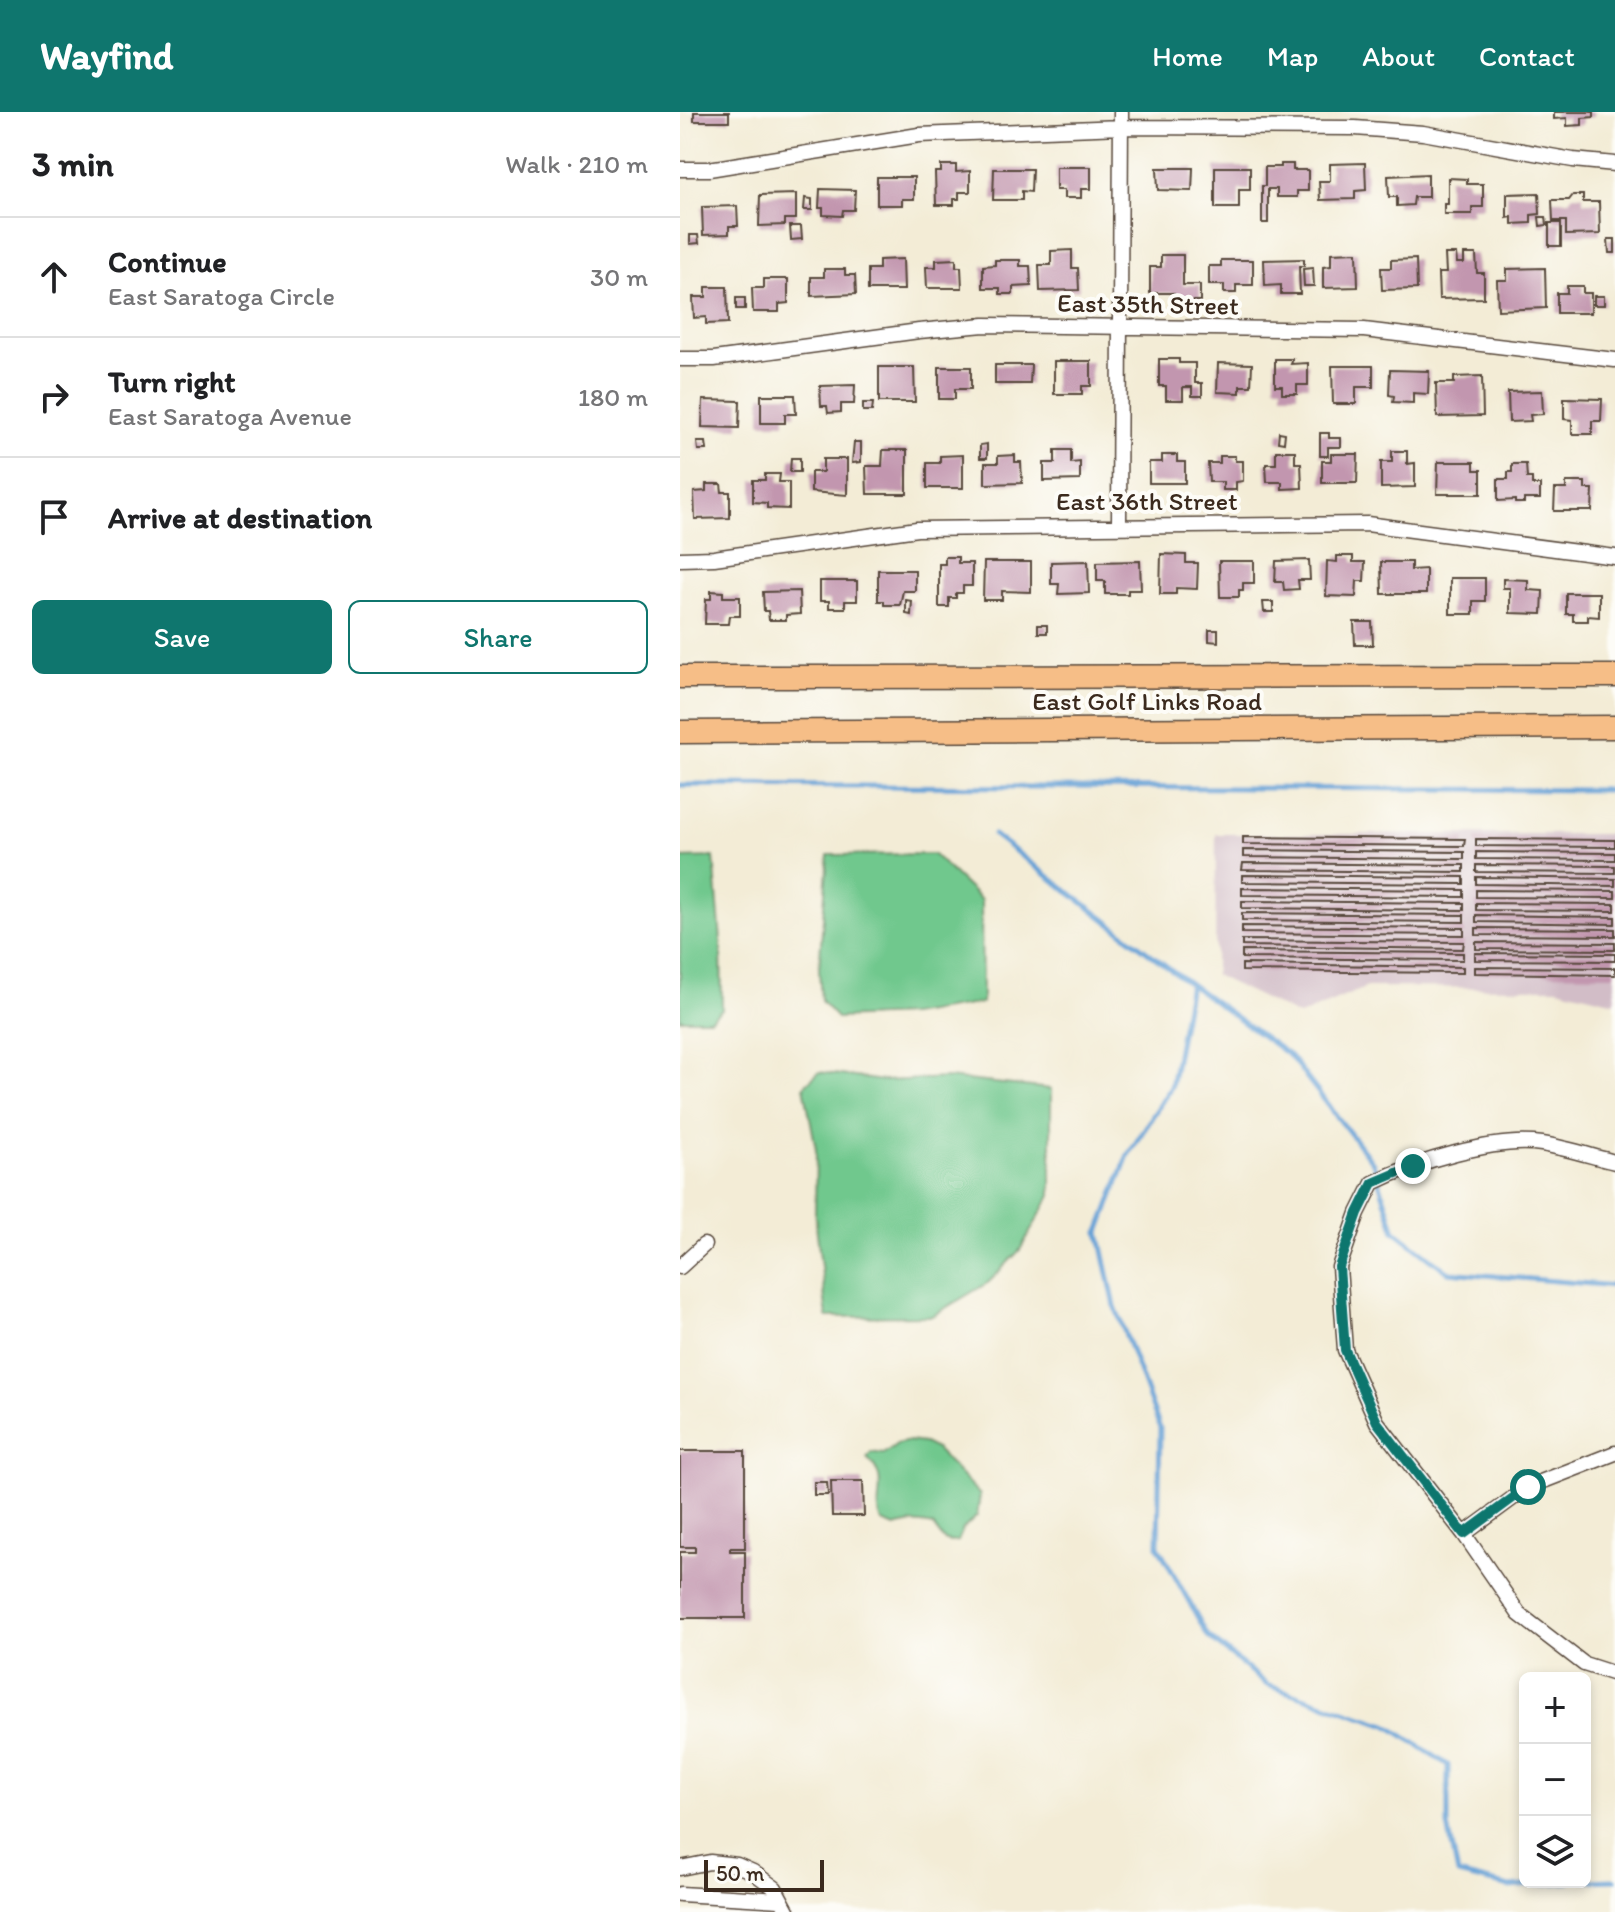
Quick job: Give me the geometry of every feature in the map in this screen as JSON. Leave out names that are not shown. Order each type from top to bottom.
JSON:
[{"type":"main road","name":"East Golf Links Road","points":[[680,677],[1615,676]]},
{"type":"main road","name":"East Golf Links Road","points":[[680,732],[1615,727]]},
{"type":"street","points":[[1119,525],[1121,120]]},
{"type":"street","points":[[680,169],[709,169],[919,135],[1121,120],[1423,133],[1573,160],[1615,164]]},
{"type":"street","name":"East 35th Street","points":[[680,359],[714,359],[984,325],[1364,330],[1615,360]]},
{"type":"street","name":"East 36th Street","points":[[680,559],[714,558],[917,529],[1367,524],[1615,557]]},
{"type":"street","points":[[1615,1162],[1539,1144],[1478,1147],[1413,1166],[1373,1183],[1358,1213],[1339,1267],[1345,1350],[1377,1422],[1464,1534],[1519,1614],[1584,1664],[1615,1674]]},
{"type":"street","points":[[680,1267],[704,1245]]},
{"type":"street","points":[[1464,1534],[1528,1487],[1615,1453]]},
{"type":"street","points":[[680,1868],[710,1862],[737,1865],[775,1888],[784,1906]]},
{"type":"street","points":[[680,1894],[784,1906]]},
{"type":"shaded area","points":[[1216,834],[1615,834],[1615,1002],[1557,988],[1367,987],[1299,1016],[1215,975]]},
{"type":"green space","points":[[933,854],[981,900],[982,1003],[910,1015],[837,1018],[821,1001],[819,969],[828,855]]},
{"type":"green space","points":[[714,857],[721,941],[722,1009],[710,1019],[680,1019],[680,858]]},
{"type":"green space","points":[[819,1072],[883,1081],[947,1078],[1051,1089],[1051,1195],[1020,1250],[989,1282],[932,1316],[827,1317],[815,1216],[816,1149],[804,1086]]},
{"type":"green space","points":[[909,1441],[936,1449],[980,1495],[977,1516],[963,1529],[958,1541],[945,1540],[933,1526],[914,1524],[895,1527],[882,1522],[879,1513],[880,1482],[867,1458],[871,1452],[883,1454],[897,1444]]},
{"type":"building","points":[[694,112],[729,112],[729,121],[694,121]]},
{"type":"building","points":[[1554,112],[1594,112],[1594,117],[1582,118],[1582,125],[1567,126],[1567,118],[1554,119]]},
{"type":"building","points":[[1365,163],[1366,190],[1355,191],[1355,199],[1320,200],[1319,181],[1330,181],[1330,164]]},
{"type":"building","points":[[1281,164],[1293,164],[1293,170],[1308,170],[1308,191],[1297,191],[1297,197],[1277,197],[1277,189],[1268,189],[1268,223],[1262,223],[1265,167],[1281,167]]},
{"type":"building","points":[[941,165],[956,165],[956,172],[970,171],[970,192],[959,192],[959,199],[954,199],[954,205],[936,205],[935,172],[941,172]]},
{"type":"building","points":[[1056,167],[1091,167],[1091,189],[1081,189],[1081,198],[1064,198],[1064,190],[1056,190]]},
{"type":"building","points":[[1215,167],[1250,167],[1250,190],[1239,190],[1239,208],[1215,208]]},
{"type":"building","points":[[1157,168],[1193,168],[1192,191],[1158,190]]},
{"type":"building","points":[[994,169],[1032,169],[1031,192],[1022,191],[1022,200],[993,200]]},
{"type":"building","points":[[1428,174],[1428,197],[1414,197],[1413,205],[1397,206],[1397,197],[1389,197],[1388,176]]},
{"type":"building","points":[[877,177],[914,177],[914,199],[902,199],[902,205],[877,205]]},
{"type":"building","points":[[1448,178],[1467,179],[1467,184],[1483,184],[1483,207],[1472,207],[1472,214],[1444,214],[1444,204],[1448,204]]},
{"type":"building","points":[[820,189],[855,190],[854,210],[843,210],[842,216],[823,215],[823,208],[819,208]]},
{"type":"building","points":[[1539,193],[1540,214],[1531,215],[1531,223],[1512,224],[1512,217],[1507,218],[1507,194]]},
{"type":"building","points":[[796,194],[796,219],[785,219],[785,225],[759,226],[760,195]]},
{"type":"building","points":[[1573,195],[1583,195],[1583,202],[1599,202],[1600,234],[1566,235],[1566,221],[1553,221],[1552,200],[1569,200]]},
{"type":"building","points":[[805,198],[812,199],[812,210],[804,210]]},
{"type":"building","points":[[737,206],[738,226],[729,226],[729,234],[703,235],[702,207]]},
{"type":"building","points":[[1539,217],[1546,217],[1547,225],[1540,226]]},
{"type":"building","points":[[1549,223],[1561,223],[1561,246],[1549,246]]},
{"type":"building","points":[[790,226],[801,226],[802,239],[791,240]]},
{"type":"building","points":[[690,235],[698,235],[699,243],[690,244]]},
{"type":"building","points":[[1608,239],[1615,239],[1615,253],[1609,253]]},
{"type":"building","points":[[1072,250],[1072,268],[1078,268],[1079,290],[1040,291],[1039,265],[1051,265],[1051,251]]},
{"type":"building","points":[[1357,252],[1358,287],[1323,288],[1323,267],[1331,266],[1331,253]]},
{"type":"building","points":[[1445,254],[1456,254],[1457,263],[1464,263],[1464,254],[1476,254],[1477,273],[1484,273],[1484,298],[1439,299],[1438,273],[1446,273]]},
{"type":"building","points":[[1161,255],[1183,255],[1183,285],[1200,285],[1200,301],[1174,301],[1174,293],[1150,293],[1150,267],[1161,267]]},
{"type":"building","points":[[903,259],[904,290],[868,290],[868,269],[879,269],[879,260]]},
{"type":"building","points":[[956,259],[956,267],[961,267],[962,288],[927,288],[926,267],[936,267],[936,260]]},
{"type":"building","points":[[1304,259],[1304,266],[1299,266],[1300,294],[1281,294],[1281,285],[1265,286],[1264,260]]},
{"type":"building","points":[[1416,259],[1417,289],[1382,290],[1381,268],[1391,268],[1391,260]]},
{"type":"building","points":[[995,260],[1020,260],[1020,266],[1030,266],[1031,286],[1013,287],[1013,294],[1000,294],[1000,288],[983,288],[983,266],[995,265]]},
{"type":"building","points":[[1221,260],[1253,260],[1253,285],[1236,285],[1236,293],[1224,293],[1224,285],[1209,285],[1209,266],[1221,266]]},
{"type":"building","points":[[1313,268],[1314,286],[1304,286],[1303,269]]},
{"type":"building","points":[[1545,268],[1546,308],[1498,310],[1497,280],[1507,280],[1507,269]]},
{"type":"building","points":[[824,269],[845,269],[845,275],[855,275],[856,294],[811,296],[811,277],[824,277]]},
{"type":"building","points":[[764,279],[788,279],[788,303],[779,304],[779,312],[753,312],[752,288],[764,288]]},
{"type":"building","points":[[1567,286],[1583,286],[1583,293],[1591,293],[1591,313],[1557,313],[1557,293],[1567,293]]},
{"type":"building","points":[[706,287],[727,287],[728,323],[706,324],[706,317],[694,318],[693,297],[706,297]]},
{"type":"building","points":[[1594,296],[1604,296],[1604,305],[1594,305]]},
{"type":"building","points":[[736,298],[745,298],[745,309],[736,309]]},
{"type":"building","points":[[1159,359],[1195,363],[1195,383],[1202,383],[1202,396],[1192,396],[1192,387],[1183,387],[1183,400],[1166,400],[1166,386],[1159,386]]},
{"type":"building","points":[[1275,359],[1293,359],[1291,364],[1308,363],[1308,385],[1297,385],[1297,394],[1282,394],[1282,386],[1275,386]]},
{"type":"building","points":[[1054,361],[1091,361],[1091,386],[1082,386],[1082,394],[1054,394]]},
{"type":"building","points":[[1218,363],[1252,364],[1251,386],[1240,386],[1240,393],[1217,392]]},
{"type":"building","points":[[995,365],[1031,365],[1030,384],[995,384]]},
{"type":"building","points":[[1332,366],[1373,366],[1373,387],[1356,387],[1356,404],[1333,404]]},
{"type":"building","points":[[879,367],[914,367],[915,402],[879,402]]},
{"type":"building","points":[[939,367],[971,367],[971,389],[955,389],[955,399],[939,399]]},
{"type":"building","points":[[1390,370],[1429,371],[1428,394],[1413,393],[1413,403],[1393,402],[1394,396],[1389,395]]},
{"type":"building","points":[[1482,376],[1483,416],[1437,417],[1436,383],[1454,383],[1454,377]]},
{"type":"building","points":[[855,385],[854,404],[841,404],[841,412],[828,413],[827,406],[821,406],[820,386]]},
{"type":"building","points":[[1542,391],[1543,414],[1530,415],[1531,421],[1509,422],[1508,392]]},
{"type":"building","points":[[761,395],[795,395],[796,414],[785,414],[785,423],[761,423]]},
{"type":"building","points":[[1564,398],[1602,399],[1601,421],[1592,421],[1592,434],[1572,434],[1572,420],[1564,419]]},
{"type":"building","points":[[703,400],[740,401],[739,428],[702,427]]},
{"type":"building","points":[[863,403],[873,403],[872,411],[863,411]]},
{"type":"building","points":[[1279,432],[1285,433],[1284,443],[1278,442]]},
{"type":"building","points":[[1320,433],[1329,433],[1329,438],[1341,438],[1341,447],[1328,447],[1328,456],[1320,456]]},
{"type":"building","points":[[697,442],[706,442],[707,450],[698,450]]},
{"type":"building","points":[[854,442],[861,442],[861,462],[852,463]]},
{"type":"building","points":[[987,444],[987,458],[980,458],[980,445]]},
{"type":"building","points":[[883,450],[907,450],[907,494],[867,494],[866,466],[882,466]]},
{"type":"building","points":[[1055,450],[1071,450],[1071,463],[1080,462],[1080,480],[1044,481],[1044,463],[1055,463]]},
{"type":"building","points":[[1276,451],[1295,451],[1295,463],[1301,463],[1302,488],[1282,489],[1282,482],[1267,482],[1266,464],[1276,464]]},
{"type":"building","points":[[1392,451],[1407,451],[1407,464],[1415,463],[1415,487],[1381,488],[1381,462],[1392,462]]},
{"type":"building","points":[[1331,454],[1358,454],[1357,483],[1322,483],[1322,461],[1331,461]]},
{"type":"building","points":[[963,455],[963,488],[927,488],[927,463],[940,463],[940,456]]},
{"type":"building","points":[[1015,455],[1015,462],[1021,462],[1022,483],[985,484],[985,463],[998,463],[998,456]]},
{"type":"building","points":[[1162,455],[1177,455],[1177,462],[1185,462],[1185,483],[1149,483],[1149,462],[1162,462]]},
{"type":"building","points":[[1220,456],[1235,456],[1235,461],[1243,461],[1243,481],[1236,482],[1236,490],[1223,490],[1223,482],[1209,482],[1208,463],[1220,463]]},
{"type":"building","points":[[791,458],[800,458],[800,472],[790,472]]},
{"type":"building","points":[[823,459],[847,459],[847,495],[811,492],[811,472],[823,472]]},
{"type":"building","points":[[1438,462],[1474,462],[1474,470],[1481,470],[1481,494],[1437,494]]},
{"type":"building","points":[[1512,464],[1526,464],[1527,478],[1532,478],[1532,485],[1540,485],[1540,499],[1524,499],[1524,503],[1498,501],[1498,479],[1508,479]]},
{"type":"building","points":[[765,474],[780,474],[779,482],[789,482],[789,509],[767,508],[767,503],[753,502],[753,480],[765,480]]},
{"type":"building","points":[[1566,482],[1585,482],[1585,489],[1593,489],[1592,511],[1554,511],[1555,489],[1566,489]]},
{"type":"building","points":[[706,484],[721,484],[722,492],[730,492],[730,518],[695,519],[694,492],[706,491]]},
{"type":"building","points":[[1161,554],[1186,555],[1186,563],[1198,563],[1197,589],[1176,588],[1176,594],[1160,594]]},
{"type":"building","points":[[1337,556],[1353,556],[1353,562],[1365,562],[1364,581],[1357,581],[1356,597],[1326,596],[1327,561],[1337,562]]},
{"type":"building","points":[[945,557],[958,557],[958,563],[972,563],[972,586],[963,586],[963,593],[949,598],[949,607],[939,607],[939,564],[945,564]]},
{"type":"building","points":[[1309,560],[1310,580],[1298,580],[1299,589],[1284,590],[1283,582],[1275,582],[1276,561]]},
{"type":"building","points":[[1088,561],[1089,593],[1058,594],[1059,584],[1051,584],[1051,562]]},
{"type":"building","points":[[1140,561],[1141,590],[1128,590],[1128,594],[1105,594],[1105,581],[1097,581],[1097,562]]},
{"type":"building","points":[[1219,561],[1254,561],[1254,583],[1243,583],[1239,597],[1220,597]]},
{"type":"building","points":[[984,562],[1031,562],[1031,592],[1002,591],[1002,600],[983,600]]},
{"type":"building","points":[[1381,562],[1411,562],[1411,570],[1426,569],[1426,594],[1382,594]]},
{"type":"building","points":[[878,570],[915,570],[915,591],[903,591],[900,605],[884,605],[884,601],[878,601]]},
{"type":"building","points":[[1450,578],[1485,578],[1485,601],[1473,601],[1473,614],[1450,614]]},
{"type":"building","points":[[1503,579],[1528,580],[1528,590],[1543,591],[1542,614],[1510,613],[1510,588],[1503,588]]},
{"type":"building","points":[[820,581],[857,581],[857,601],[845,601],[845,608],[829,608],[829,601],[820,601]]},
{"type":"building","points":[[711,591],[723,592],[723,597],[740,597],[740,616],[729,616],[728,624],[705,624],[706,599],[711,599]]},
{"type":"building","points":[[799,591],[800,614],[786,615],[786,620],[769,620],[768,611],[764,611],[763,592]]},
{"type":"building","points":[[1566,593],[1599,593],[1599,617],[1588,616],[1588,621],[1573,621],[1573,614],[1566,614]]},
{"type":"building","points":[[906,600],[912,601],[911,615],[906,614]]},
{"type":"building","points":[[1263,602],[1273,602],[1273,612],[1264,612]]},
{"type":"building","points":[[1354,622],[1372,622],[1373,645],[1355,645]]},
{"type":"building","points":[[1038,625],[1047,625],[1047,633],[1038,633]]},
{"type":"building","points":[[1209,630],[1218,630],[1218,642],[1209,641]]},
{"type":"building","points":[[1243,837],[1465,839],[1464,846],[1243,844]]},
{"type":"building","points":[[1476,839],[1615,840],[1615,847],[1476,846]]},
{"type":"building","points":[[1243,850],[1464,852],[1464,859],[1243,857]]},
{"type":"building","points":[[1476,852],[1615,853],[1615,860],[1476,859]]},
{"type":"building","points":[[1243,863],[1464,865],[1464,872],[1242,870]]},
{"type":"building","points":[[1476,865],[1615,866],[1615,873],[1476,872]]},
{"type":"building","points":[[1242,875],[1464,877],[1464,884],[1242,882]]},
{"type":"building","points":[[1476,877],[1615,879],[1615,886],[1476,884]]},
{"type":"building","points":[[1242,888],[1464,890],[1464,897],[1242,895]]},
{"type":"building","points":[[1476,890],[1615,891],[1615,898],[1476,897]]},
{"type":"building","points":[[1242,901],[1464,903],[1464,910],[1242,908]]},
{"type":"building","points":[[1476,903],[1615,904],[1615,911],[1476,910]]},
{"type":"building","points":[[1242,913],[1464,915],[1464,922],[1242,920]]},
{"type":"building","points":[[1476,915],[1615,917],[1615,924],[1476,922]]},
{"type":"building","points":[[1242,926],[1464,928],[1464,935],[1242,933]]},
{"type":"building","points":[[1476,928],[1615,929],[1615,936],[1476,935]]},
{"type":"building","points":[[1242,940],[1464,942],[1463,949],[1242,946]]},
{"type":"building","points":[[1476,942],[1615,943],[1615,950],[1476,949]]},
{"type":"building","points":[[1242,951],[1463,953],[1463,960],[1242,958]]},
{"type":"building","points":[[1475,953],[1615,954],[1615,961],[1475,960]]},
{"type":"building","points":[[1242,964],[1463,967],[1463,973],[1242,971]]},
{"type":"building","points":[[1475,967],[1615,968],[1615,975],[1475,973]]},
{"type":"building","points":[[680,1451],[745,1451],[745,1548],[730,1548],[730,1551],[745,1551],[745,1618],[680,1618],[680,1552],[695,1552],[695,1547],[680,1547]]},
{"type":"building","points":[[831,1481],[863,1481],[864,1516],[832,1516]]},
{"type":"building","points":[[814,1482],[827,1482],[828,1495],[814,1495]]},
{"type":"waterway","points":[[680,785],[1615,790]]},
{"type":"waterway","points":[[994,835],[1190,984],[1171,1087],[1128,1155],[1099,1232],[1115,1306],[1160,1428],[1158,1546],[1208,1636],[1267,1685],[1387,1725],[1448,1765],[1448,1826],[1458,1874],[1510,1887],[1519,1886]]},
{"type":"waterway","points":[[1190,984],[1290,1056],[1373,1163],[1395,1231],[1448,1272],[1615,1286]]},
{"type":"waterway","points":[[1591,1881],[1615,1880]]},
{"type":"route","points":[[1413,1166],[1373,1183],[1358,1213],[1339,1267],[1345,1350],[1377,1422],[1464,1534],[1528,1487]]}]
